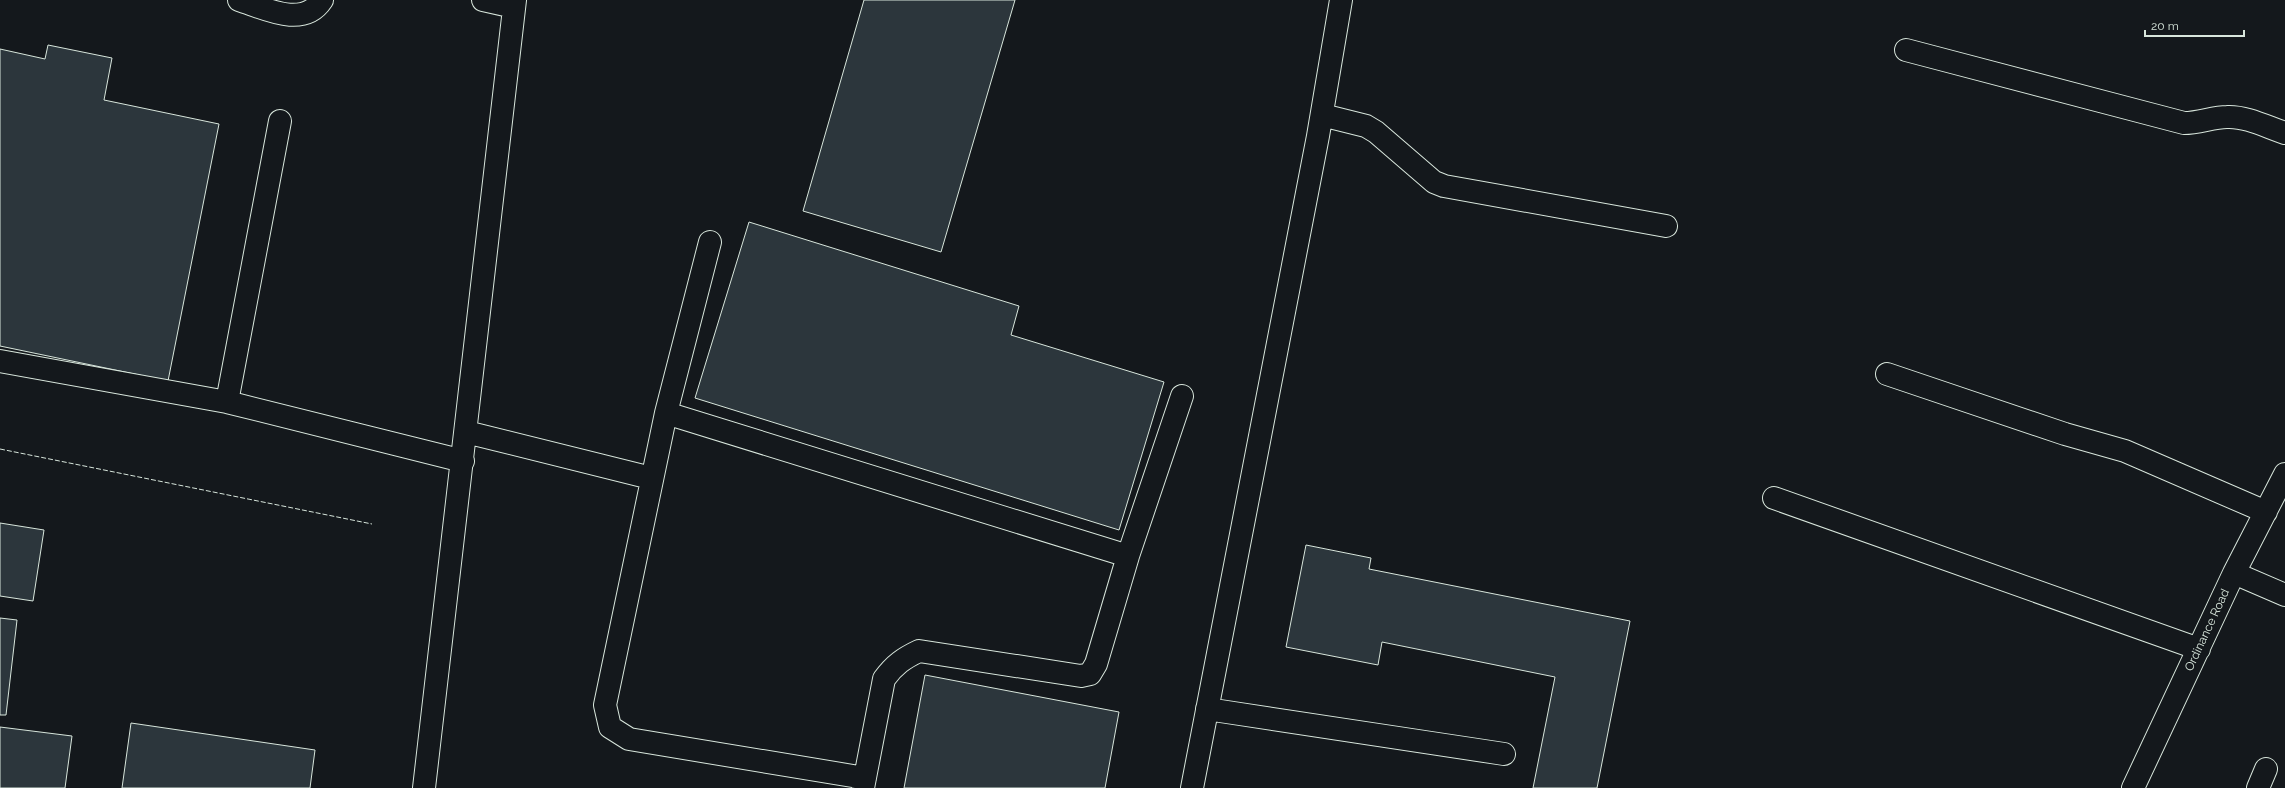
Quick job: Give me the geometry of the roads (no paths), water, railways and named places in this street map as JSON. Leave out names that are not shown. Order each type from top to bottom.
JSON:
[{"type":"street","points":[[239,0],[292,17],[307,12],[322,0]]},
{"type":"street","points":[[424,788],[515,4],[483,0]]},
{"type":"street","points":[[1192,788],[1322,115],[1341,0]]},
{"type":"street","points":[[1906,50],[2184,123],[2198,123],[2227,117],[2240,118],[2285,133]]},
{"type":"street","points":[[1322,115],[1366,126],[1376,132],[1434,182],[1444,186],[1666,226]]},
{"type":"street","points":[[227,402],[280,121]]},
{"type":"street","points":[[710,242],[666,413],[605,705],[610,727],[629,739],[864,783],[884,678],[892,668],[919,651],[1081,676],[1090,674],[1096,664],[1128,556],[1182,396]]},
{"type":"street","points":[[0,361],[227,402],[463,461]]},
{"type":"street","points":[[1887,374],[2065,434],[2125,451],[2266,512]]},
{"type":"street","points":[[666,413],[1128,556]]},
{"type":"street","points":[[466,432],[652,478]]},
{"type":"street","name":"Ordinance Road","points":[[2133,788],[2234,573],[2285,474]]},
{"type":"street","points":[[1774,498],[2199,649]]},
{"type":"street","points":[[2234,573],[2285,595]]},
{"type":"street","points":[[1207,709],[1504,754]]}]
